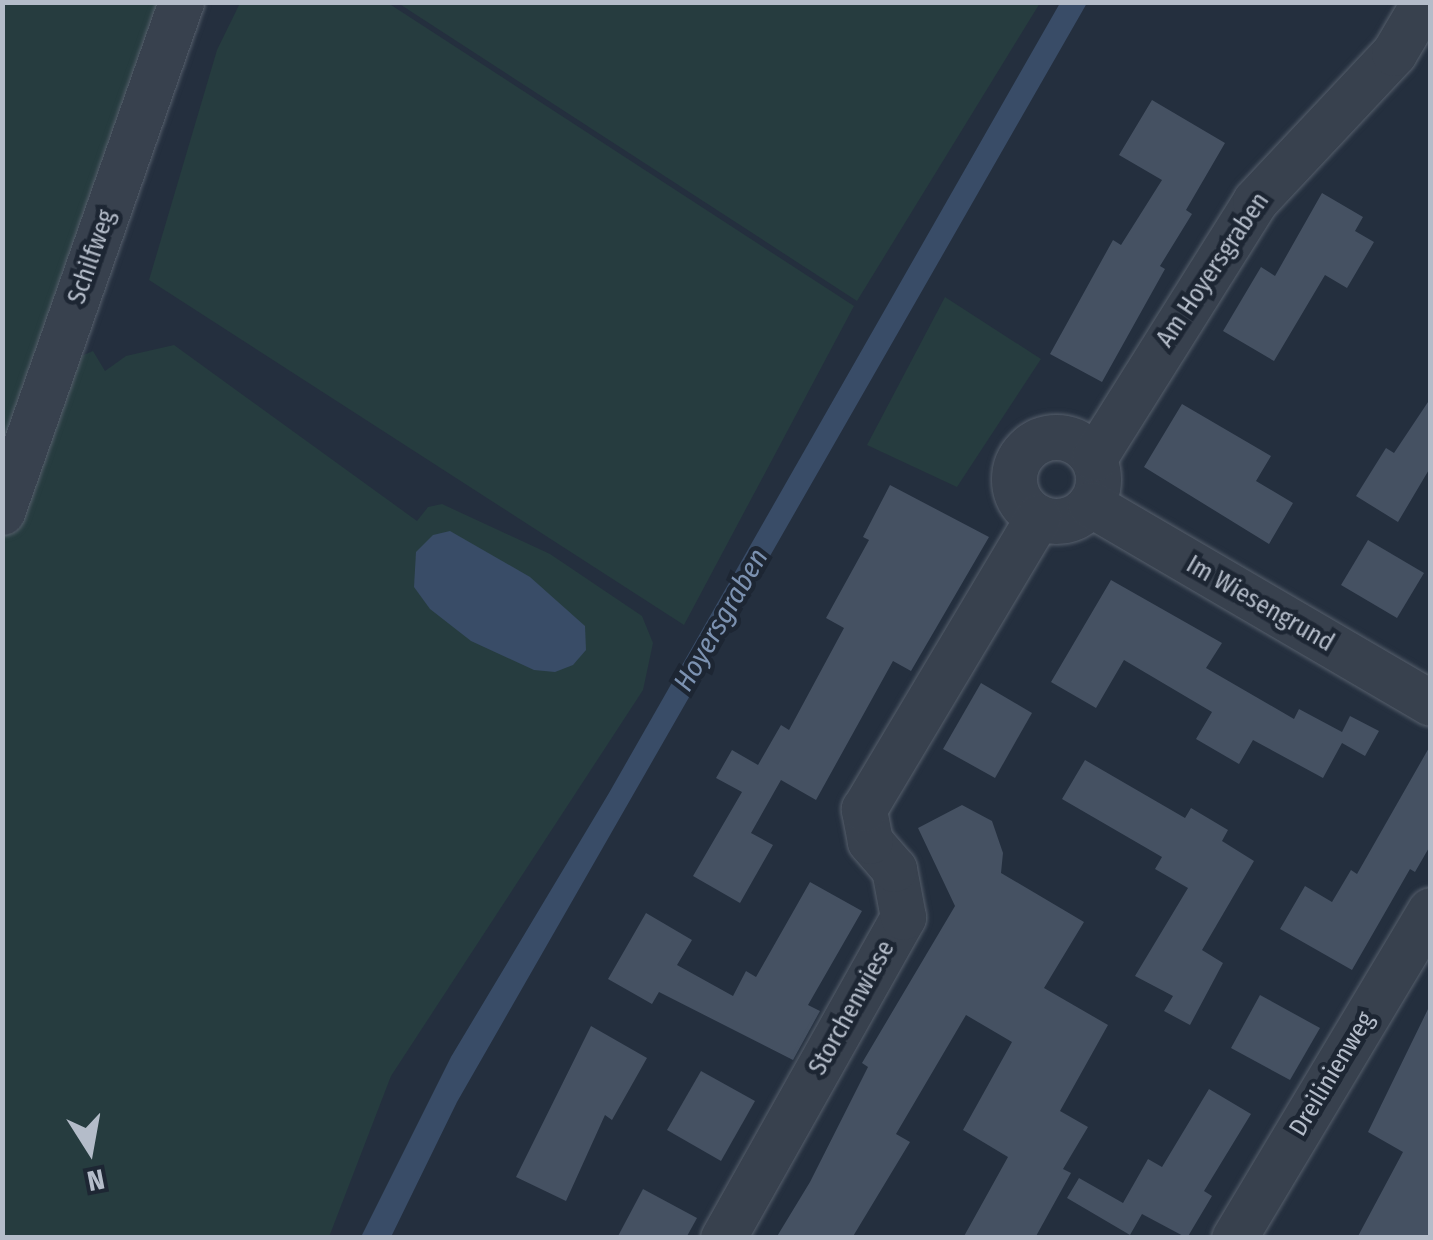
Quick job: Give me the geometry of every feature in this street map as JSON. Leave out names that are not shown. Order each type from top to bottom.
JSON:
[{"type":"street","name":"Schilfweg","points":[[2,512],[181,2]]},
{"type":"street","name":"Am Hoyersgraben","points":[[1094,458],[1255,201],[1394,53],[1424,2]]},
{"type":"street","points":[[1064,437],[1084,447],[1094,458],[1098,484],[1090,504],[1071,518],[1038,516],[1023,504],[1015,485],[1016,468],[1027,448],[1043,439],[1064,437]]},
{"type":"street","name":"Im Wiesengrund","points":[[1090,504],[1430,703]]},
{"type":"street","name":"Storchenwiese","points":[[722,1238],[903,917],[894,870],[870,841],[864,809],[1038,516]]},
{"type":"street","name":"Dreilinienweg","points":[[1234,1238],[1430,910]]},
{"type":"green space","points":[[1040,2],[857,301],[398,3]]},
{"type":"green space","points":[[2,3],[160,3],[58,366],[93,351],[105,371],[126,356],[174,345],[417,521],[428,507],[442,504],[550,554],[642,616],[653,643],[643,690],[391,1076],[329,1237],[3,1237]]},
{"type":"green space","points":[[240,3],[388,3],[854,306],[684,625],[149,280],[217,50]]},
{"type":"green space","points":[[945,297],[1041,359],[957,487],[867,445]]},
{"type":"water","name":"Hoyersgraben","points":[[1060,3],[1087,3],[457,1102],[391,1237],[361,1237],[451,1057],[609,793]]},
{"type":"water","points":[[450,531],[530,577],[585,626],[586,650],[573,665],[555,672],[534,670],[471,641],[430,609],[414,587],[416,552],[433,535]]},
{"type":"building","points":[[1152,100],[1225,143],[1186,210],[1192,214],[1160,266],[1165,269],[1102,382],[1050,354],[1113,240],[1121,245],[1162,180],[1119,155]]},
{"type":"building","points":[[1322,193],[1363,217],[1355,231],[1374,242],[1347,288],[1325,275],[1274,361],[1223,331],[1261,267],[1275,276]]},
{"type":"building","points":[[1430,399],[1430,468],[1398,522],[1356,496],[1386,448],[1394,453]]},
{"type":"building","points":[[1182,404],[1271,456],[1256,481],[1293,503],[1269,544],[1144,467]]},
{"type":"building","points":[[890,485],[989,537],[911,671],[893,661],[816,800],[781,780],[751,833],[773,845],[740,903],[693,876],[742,792],[716,778],[732,750],[758,765],[781,725],[789,730],[844,628],[826,618],[869,540],[863,537]]},
{"type":"building","points":[[1368,540],[1424,573],[1397,618],[1341,585]]},
{"type":"building","points":[[1111,580],[1222,643],[1206,668],[1294,719],[1299,709],[1342,732],[1350,716],[1379,731],[1365,756],[1342,743],[1323,778],[1253,740],[1239,764],[1196,739],[1212,712],[1124,660],[1096,708],[1051,682]]},
{"type":"building","points":[[981,683],[1032,713],[995,778],[943,749]]},
{"type":"building","points":[[1430,746],[1430,846],[1415,872],[1410,869],[1352,970],[1280,929],[1305,886],[1332,902],[1351,870],[1357,874]]},
{"type":"building","points":[[1085,760],[1185,818],[1191,808],[1228,830],[1222,841],[1254,861],[1202,950],[1223,963],[1190,1025],[1164,1011],[1173,996],[1135,976],[1188,888],[1155,869],[1162,857],[1062,799]]},
{"type":"building","points":[[962,805],[992,821],[1003,853],[1001,873],[1084,922],[1044,988],[1108,1025],[1060,1111],[1088,1127],[1063,1169],[1071,1173],[1035,1238],[963,1238],[1008,1157],[963,1130],[1012,1042],[966,1015],[896,1134],[910,1142],[852,1238],[776,1238],[810,1182],[868,1067],[862,1063],[955,906],[918,828]]},
{"type":"building","points":[[810,882],[862,911],[808,1005],[820,1011],[793,1060],[659,992],[652,1004],[608,979],[646,913],[692,940],[677,965],[733,996],[746,971],[756,977]]},
{"type":"building","points":[[1260,995],[1320,1028],[1290,1080],[1231,1048]]},
{"type":"building","points":[[1430,1005],[1430,1238],[1357,1238],[1403,1152],[1368,1132]]},
{"type":"building","points":[[591,1026],[647,1058],[612,1120],[605,1115],[566,1201],[516,1177]]},
{"type":"building","points":[[701,1071],[755,1101],[721,1161],[667,1130]]},
{"type":"building","points":[[1209,1089],[1251,1114],[1204,1191],[1212,1196],[1187,1238],[1142,1214],[1130,1235],[1067,1198],[1079,1178],[1123,1203],[1148,1159],[1162,1167]]},
{"type":"building","points":[[643,1189],[697,1218],[686,1238],[617,1238]]}]
